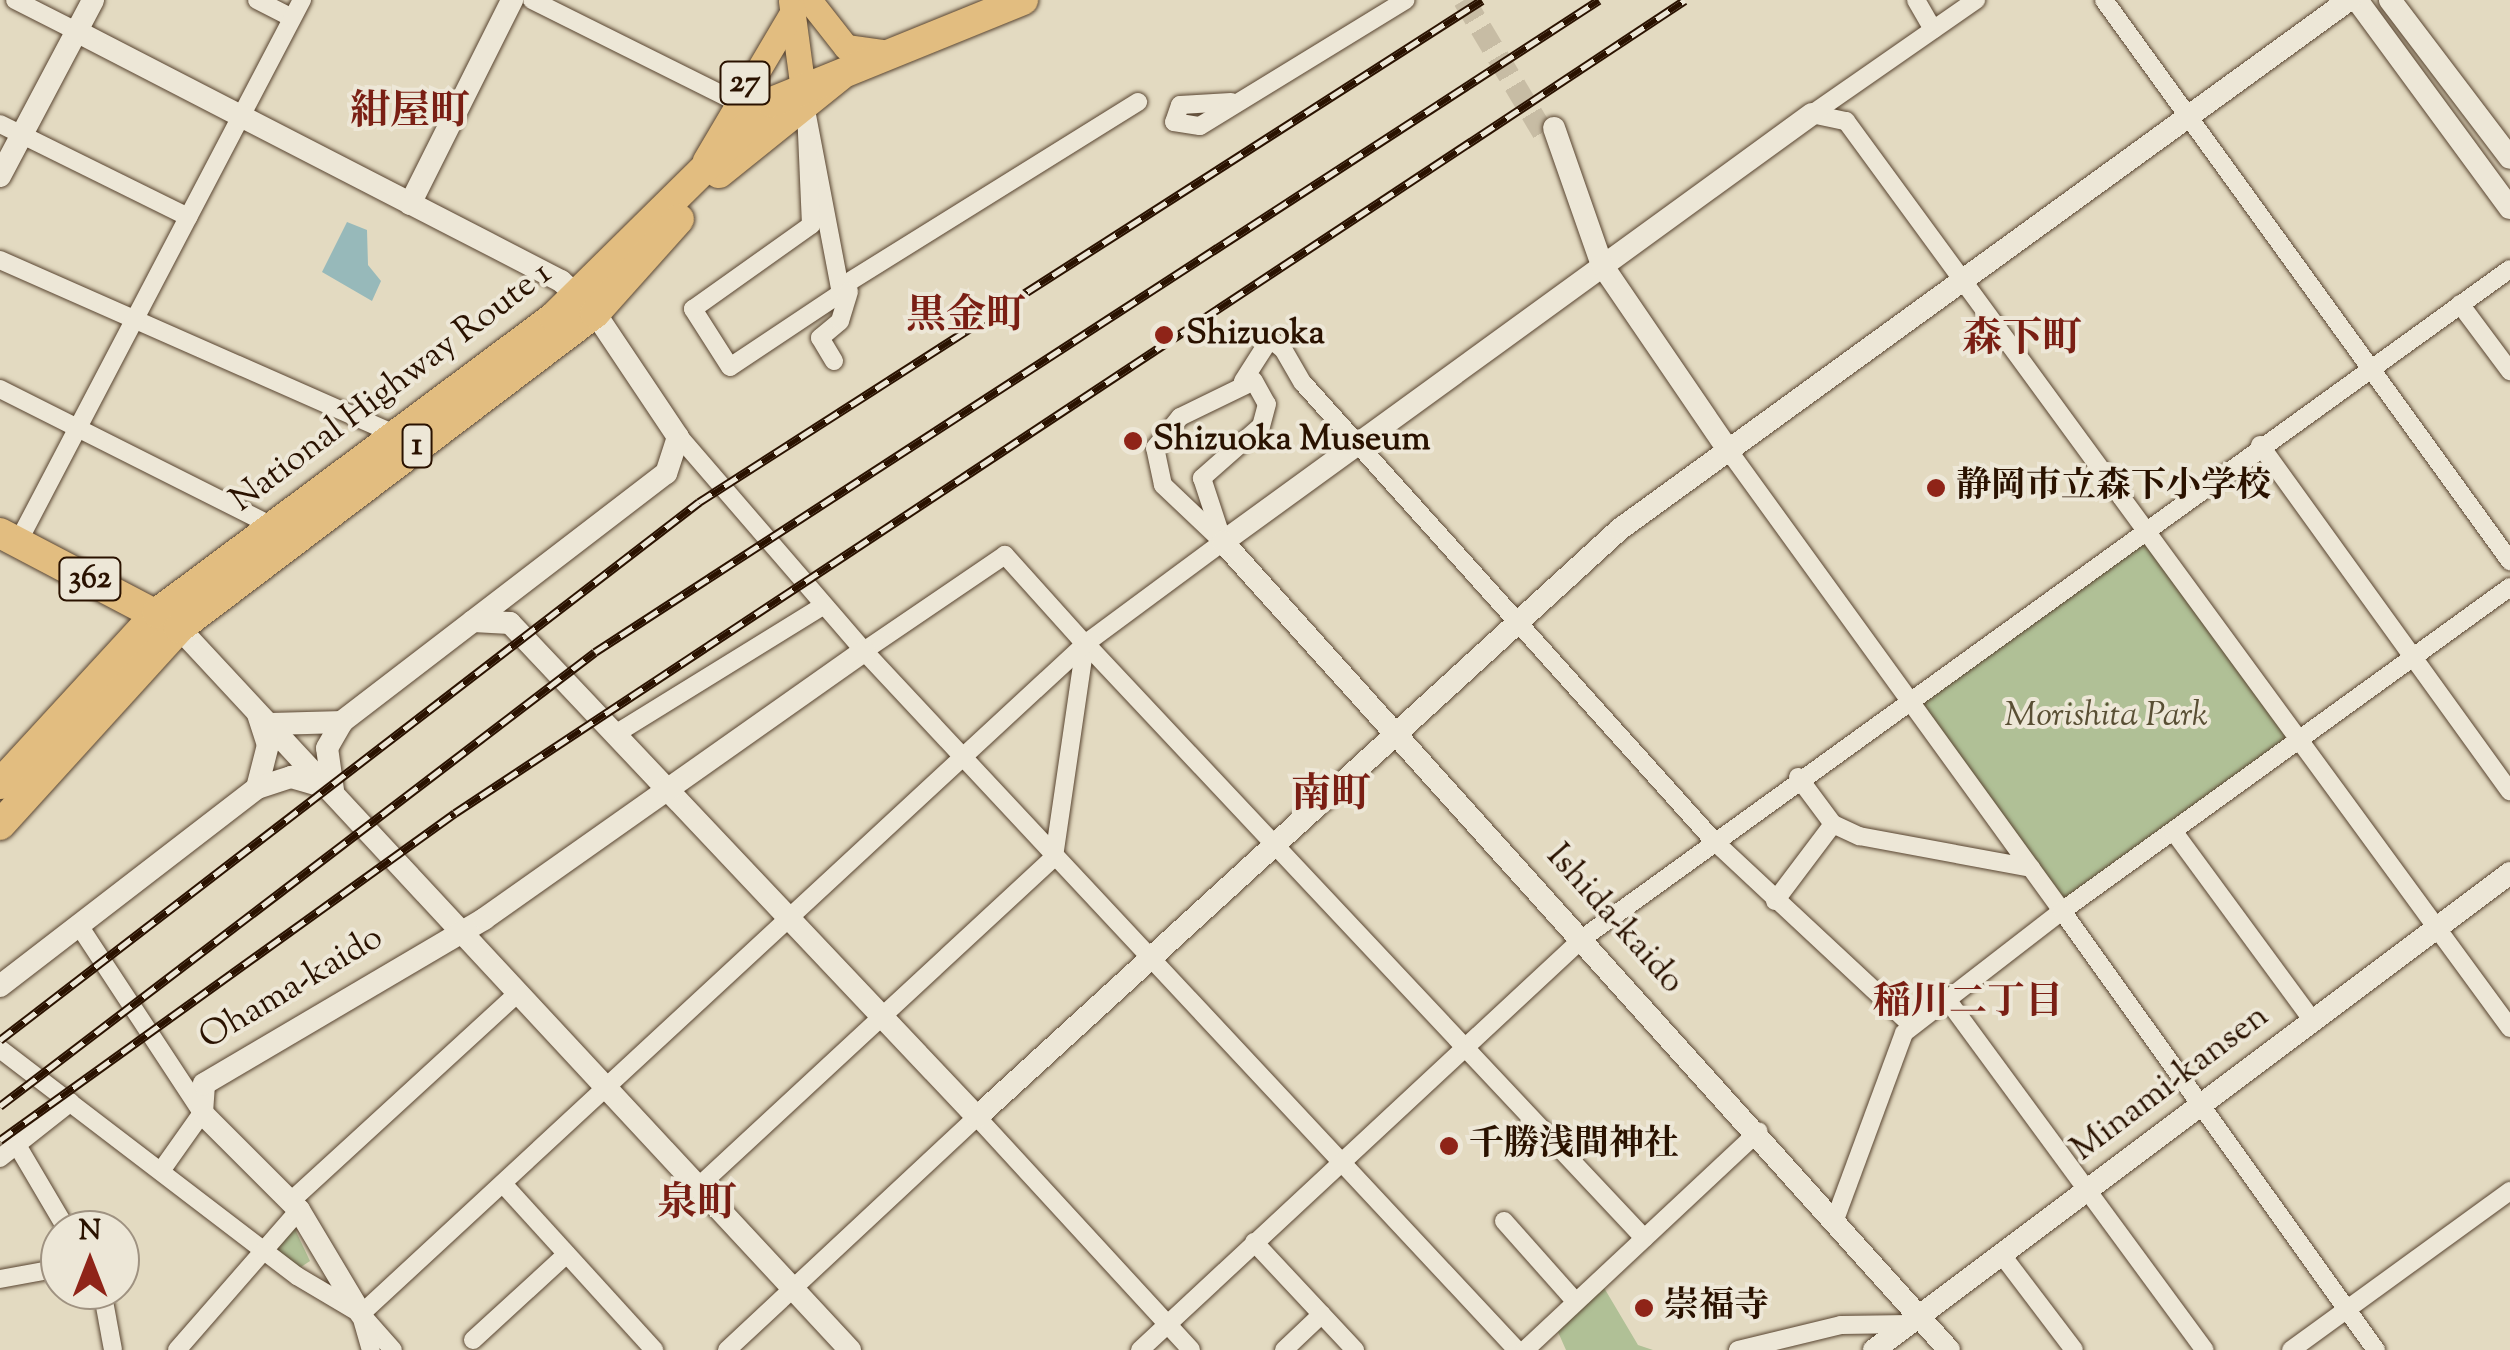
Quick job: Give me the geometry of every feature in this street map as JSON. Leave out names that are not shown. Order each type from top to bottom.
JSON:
[{"type":"highway","name":"National Highway Route 1","points":[[0,784],[270,525],[588,304],[706,160],[841,76],[889,52],[1024,0]]},
{"type":"highway","name":"National Highway Route 1","points":[[0,826],[168,621],[588,304],[720,172],[804,97]]},
{"type":"highway","name":"362","points":[[9,537],[168,621]]},
{"type":"main road","name":"27","points":[[706,160],[733,100],[798,4]]},
{"type":"main road","name":"27","points":[[798,4],[804,97]]},
{"type":"main road","points":[[798,4],[846,46],[889,52]]},
{"type":"street","points":[[15,0],[410,204],[588,304],[676,433],[824,606],[1517,1350]]},
{"type":"street","points":[[0,176],[92,0]]},
{"type":"street","points":[[256,0],[292,18]]},
{"type":"street","points":[[9,537],[75,426],[302,0]]},
{"type":"street","points":[[410,204],[512,0]]},
{"type":"street","points":[[532,0],[733,100]]},
{"type":"street","points":[[1232,102],[1406,0]]},
{"type":"street","points":[[1916,0],[1932,30]]},
{"type":"street","points":[[361,1314],[505,1186],[962,754],[1086,645],[1602,265],[1976,0]]},
{"type":"street","points":[[2104,0],[2510,561]]},
{"type":"street","points":[[727,1350],[1516,617],[1726,447],[2349,0]]},
{"type":"street","points":[[2358,0],[2510,208]]},
{"type":"street","points":[[2390,0],[2510,158]]},
{"type":"street","points":[[804,97],[852,280],[840,321],[820,338],[834,360]]},
{"type":"street","points":[[852,280],[1138,102]]},
{"type":"street","points":[[1812,114],[1846,121],[1963,275],[2144,530],[2510,1028]]},
{"type":"street","points":[[0,124],[188,217]]},
{"type":"street","points":[[1550,132],[1576,179],[1602,265],[1726,447],[2376,1350]]},
{"type":"street","points":[[817,144],[842,293],[730,367],[693,309],[811,224],[817,144]]},
{"type":"street","points":[[0,260],[396,435]]},
{"type":"street","points":[[1140,1350],[1583,938],[1798,777],[2510,268]]},
{"type":"street","points":[[2460,304],[2510,371]]},
{"type":"street","points":[[1223,542],[1163,485],[1155,448],[1165,428],[1243,381],[1270,340],[1714,841],[1775,901],[1846,956],[1910,1025]]},
{"type":"street","points":[[1223,542],[1202,478],[1266,416],[1261,388],[1243,381]]},
{"type":"street","points":[[0,390],[270,525]]},
{"type":"street","points":[[272,724],[315,730],[342,722],[666,474],[676,433]]},
{"type":"street","points":[[2260,444],[2510,791]]},
{"type":"street","name":"Ishida-kaido","points":[[1223,542],[1759,1131],[1836,1217],[1916,1319],[1949,1350]]},
{"type":"street","points":[[864,651],[1004,554],[1644,1238]]},
{"type":"street","points":[[1836,1217],[1910,1025],[2062,910],[2510,588]]},
{"type":"street","points":[[510,623],[514,589]]},
{"type":"street","points":[[617,733],[824,606]]},
{"type":"street","points":[[168,621],[272,724],[332,795],[850,1350]]},
{"type":"street","points":[[473,621],[510,623],[670,788],[1192,1350]]},
{"type":"street","points":[[699,1186],[1054,857],[1086,645]]},
{"type":"street","name":"Ohama-kaido","points":[[202,1113],[200,1094],[214,1075],[458,930],[670,788],[864,651]]},
{"type":"street","points":[[253,705],[268,745],[257,788]]},
{"type":"street","points":[[332,795],[327,748],[342,722]]},
{"type":"street","points":[[0,986],[257,788],[290,777],[332,795]]},
{"type":"street","points":[[1798,777],[1833,824],[1890,846],[2031,868]]},
{"type":"street","points":[[1775,901],[1833,824]]},
{"type":"street","points":[[2174,832],[2312,1020]]},
{"type":"street","name":"Minami-kansen","points":[[1874,1350],[2510,873]]},
{"type":"street","points":[[78,924],[202,1113],[295,1206],[361,1314],[393,1350]]},
{"type":"street","points":[[178,1350],[295,1206],[518,993]]},
{"type":"street","points":[[1946,998],[2204,1350]]},
{"type":"street","points":[[0,1048],[263,1250],[361,1314],[370,1350]]},
{"type":"street","points":[[0,1158],[71,1102]]},
{"type":"street","points":[[160,1171],[202,1113]]},
{"type":"street","points":[[1525,1350],[1759,1131]]},
{"type":"street","points":[[17,1144],[55,1210]]},
{"type":"street","points":[[505,1186],[654,1350]]},
{"type":"street","points":[[2291,1350],[2510,1192]]},
{"type":"street","points":[[1504,1221],[1576,1302]]},
{"type":"street","points":[[1254,1242],[1355,1350]]},
{"type":"street","points":[[473,1340],[567,1254]]},
{"type":"street","points":[[2002,1255],[2074,1350]]},
{"type":"street","points":[[0,1279],[40,1272]]},
{"type":"street","points":[[106,1310],[113,1350]]},
{"type":"street","points":[[1284,1350],[1322,1314]]},
{"type":"street","points":[[1738,1350],[1841,1325],[1916,1319]]},
{"type":"green space","name":"Morishita Park","points":[[2143,539],[2289,737],[2062,900],[1917,698]]},
{"type":"green space","points":[[292,1223],[310,1261],[298,1269],[269,1249]]},
{"type":"green space","points":[[1603,1286],[1638,1345],[1653,1350],[1566,1350],[1558,1332]]},
{"type":"water","points":[[347,222],[367,230],[368,265],[381,281],[372,301],[322,272]]},
{"type":"tunnel","points":[[1464,0],[1545,136]]},
{"type":"railway","points":[[0,1040],[699,502],[1482,0]]},
{"type":"railway","points":[[0,1106],[595,652],[1599,0]]},
{"type":"railway","points":[[0,1140],[455,813],[1685,0]]},
{"type":"place","name":"Shizuoka","points":[[1164,335]]},
{"type":"place","name":"Shizuoka Museum","points":[[1133,441]]},
{"type":"place","name":"静岡市立森下小学校","points":[[1936,488]]},
{"type":"place","name":"千勝浅間神社","points":[[1449,1146]]},
{"type":"place","name":"崇福寺","points":[[1644,1308]]},
{"type":"district","name":"紺屋町","points":[[410,114]]},
{"type":"district","name":"黒金町","points":[[966,318]]},
{"type":"district","name":"森下町","points":[[2022,341]]},
{"type":"district","name":"南町","points":[[1331,797]]},
{"type":"district","name":"稲川二丁目","points":[[1968,1005]]},
{"type":"district","name":"泉町","points":[[697,1206]]}]
